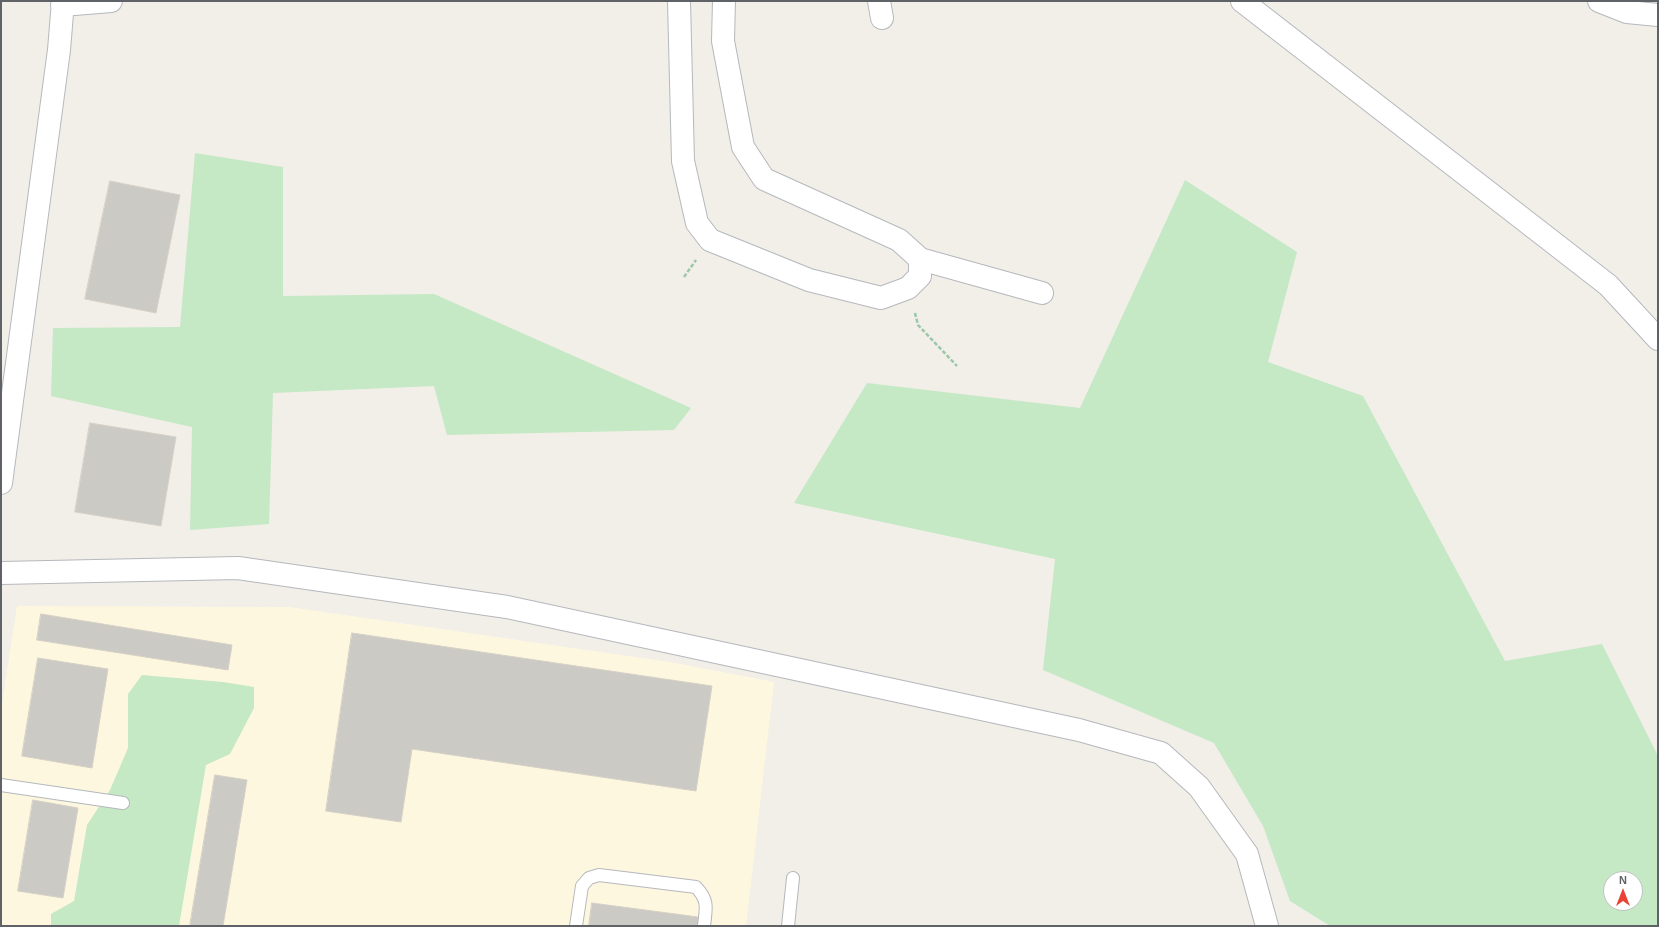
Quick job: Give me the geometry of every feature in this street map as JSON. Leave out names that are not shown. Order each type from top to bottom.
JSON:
[{"type":"street","points":[[1,484],[59,50],[62,3],[111,1]]},
{"type":"street","points":[[679,1],[683,161],[697,223],[710,240],[809,280],[881,298],[908,288],[920,276],[920,259]]},
{"type":"street","points":[[724,1],[723,40],[743,147],[764,179],[899,240],[920,259],[1042,293]]},
{"type":"street","points":[[1242,1],[1608,285],[1658,338]]},
{"type":"street","points":[[1599,1],[1627,12],[1658,15]]},
{"type":"street","points":[[1,573],[238,568],[507,607],[1079,730],[1161,753],[1199,787],[1247,854],[1267,926]]},
{"type":"lane","points":[[1,785],[123,802]]},
{"type":"lane","points":[[576,926],[582,886],[589,878],[599,875],[696,887],[704,895],[707,904],[704,926]]},
{"type":"lane","points":[[788,926],[792,878]]},
{"type":"path","points":[[908,288],[918,325],[956,366]]},
{"type":"shaded area","points":[[17,606],[289,607],[670,662],[774,682],[746,926],[1,926],[1,710]]},
{"type":"green space","points":[[195,153],[283,167],[283,296],[434,294],[691,408],[674,430],[447,435],[434,386],[273,393],[269,524],[190,530],[192,427],[51,396],[53,328],[180,327]]},
{"type":"green space","points":[[1185,180],[1297,252],[1268,362],[1363,396],[1505,661],[1602,644],[1658,756],[1658,926],[1330,926],[1290,901],[1263,826],[1214,743],[1043,670],[1055,559],[794,503],[867,383],[1080,408]]},
{"type":"green space","points":[[142,675],[223,682],[254,687],[254,708],[230,754],[206,765],[179,926],[51,926],[51,914],[74,901],[87,825],[110,790],[128,748],[128,694]]},
{"type":"building","points":[[110,181],[180,195],[156,313],[85,299]]},
{"type":"building","points":[[90,423],[176,437],[161,526],[75,512]]},
{"type":"building","points":[[41,614],[232,645],[228,670],[37,640]]},
{"type":"building","points":[[352,633],[712,686],[696,791],[412,749],[401,822],[326,811]]},
{"type":"building","points":[[38,658],[108,669],[92,768],[22,756]]},
{"type":"building","points":[[215,775],[247,780],[223,926],[190,926]]},
{"type":"building","points":[[33,800],[78,808],[63,898],[18,891]]},
{"type":"building","points":[[592,903],[698,917],[697,926],[589,926]]}]
